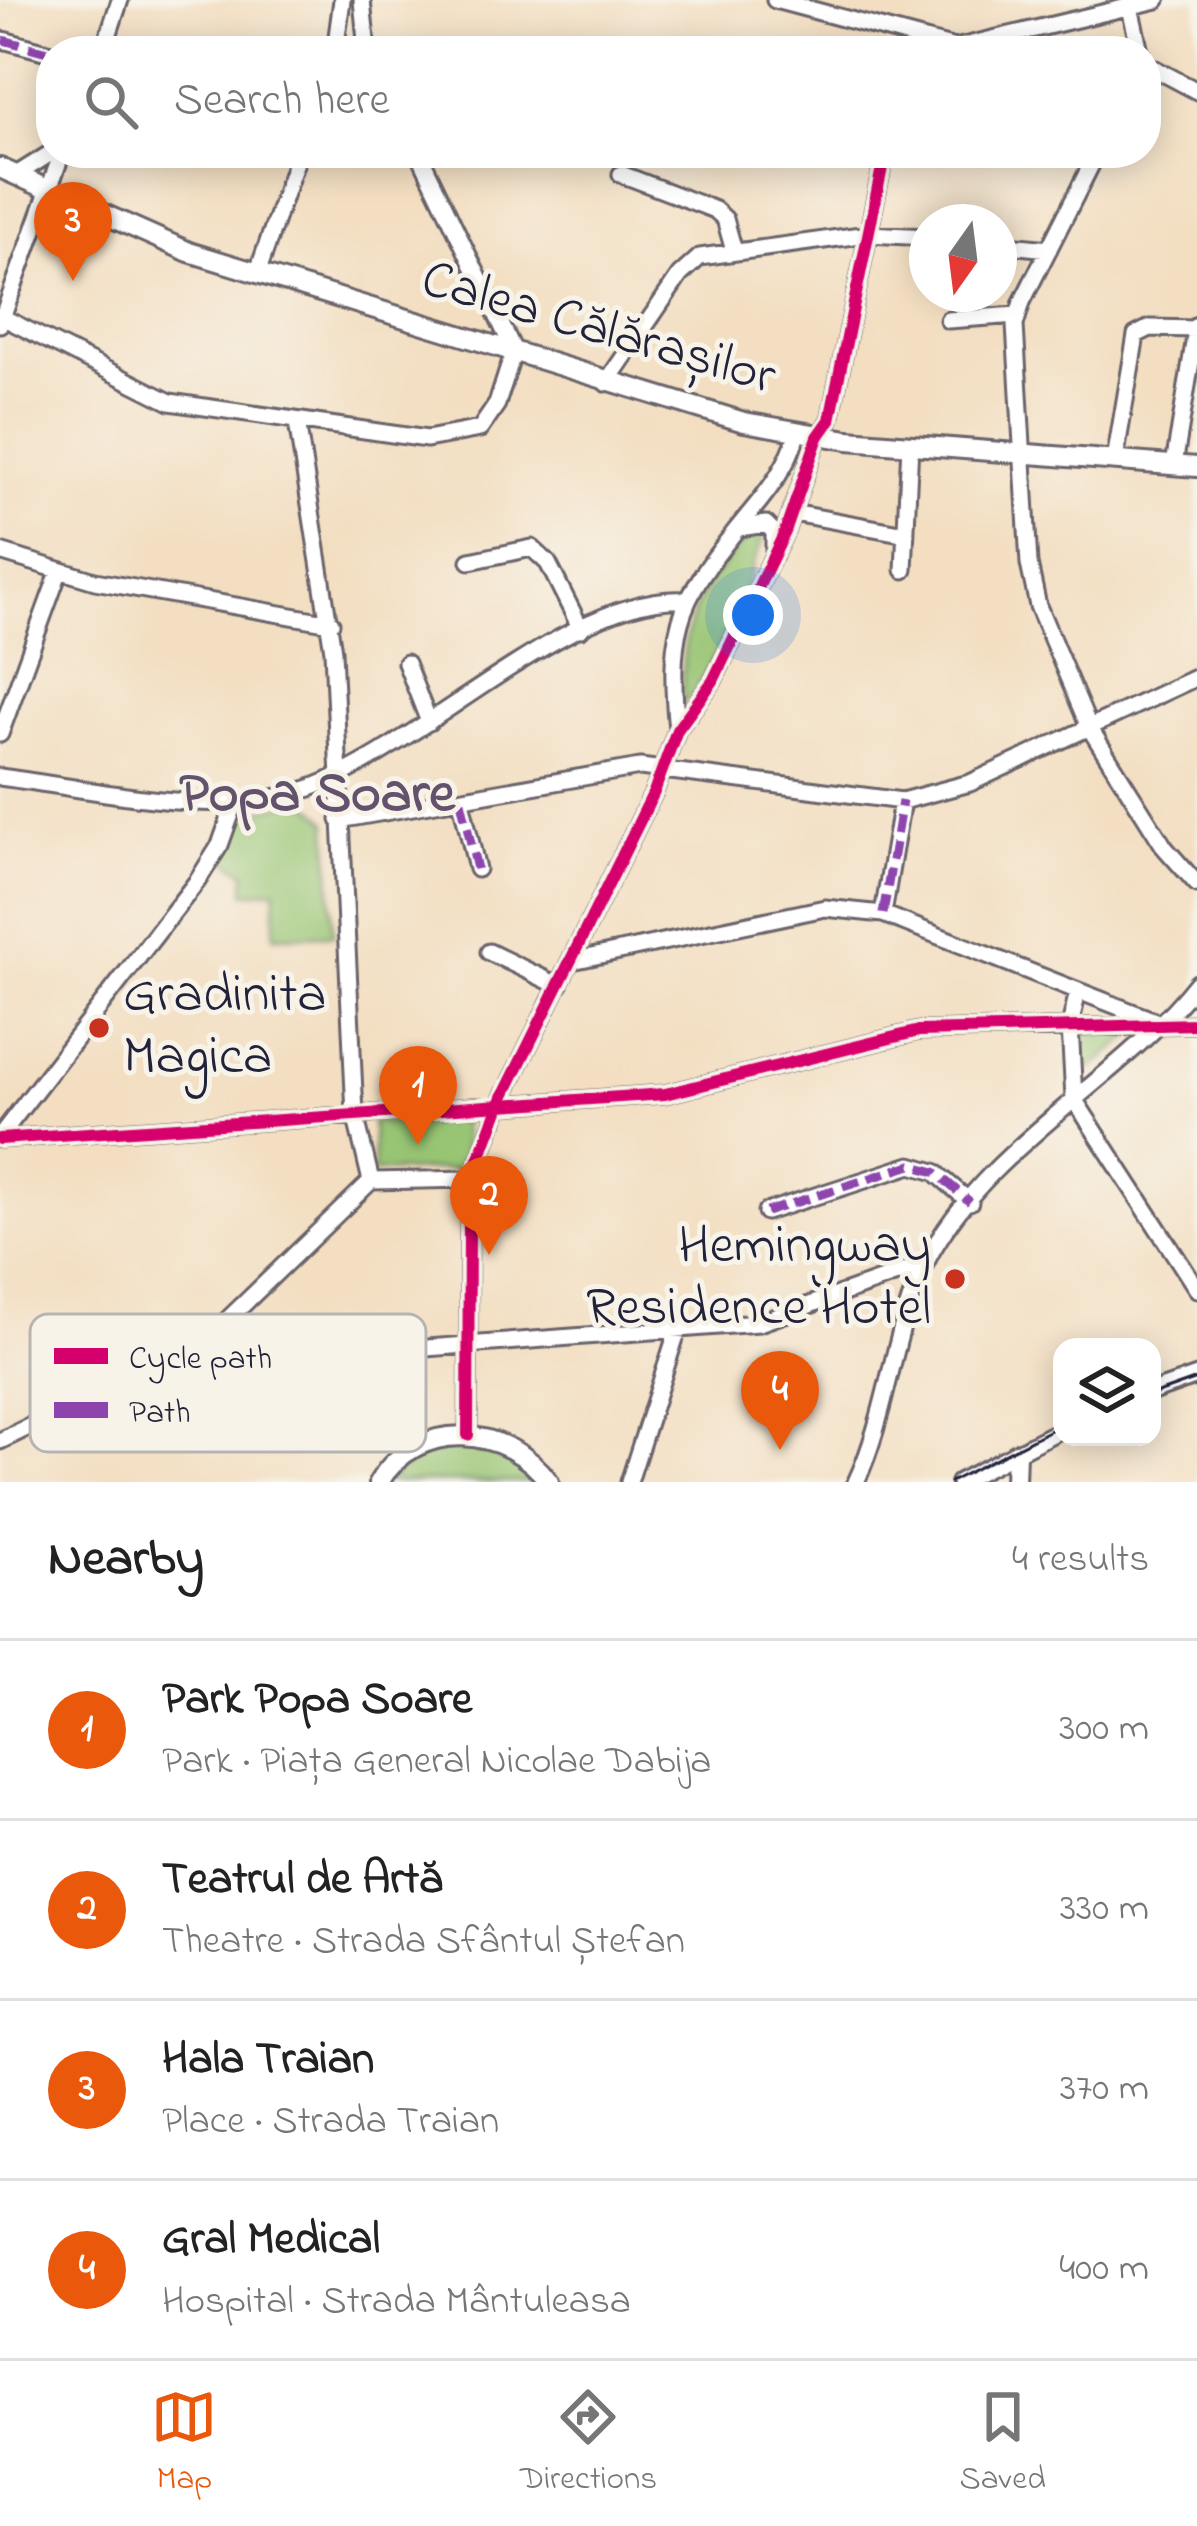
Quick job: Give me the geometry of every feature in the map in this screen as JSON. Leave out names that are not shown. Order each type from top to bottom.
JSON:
[{"type":"main road","name":"Calea Călărașilor","points":[[8,172],[163,243],[606,382],[796,434],[1197,467]]},
{"type":"main road","points":[[426,1443],[468,1436],[505,1444],[527,1457],[549,1482]]},
{"type":"main road","points":[[379,1482],[410,1452]]},
{"type":"main road","points":[[1015,1482],[1016,1453]]},
{"type":"street","points":[[108,36],[120,0]]},
{"type":"street","points":[[338,36],[342,0]]},
{"type":"street","points":[[362,0],[364,36]]},
{"type":"street","points":[[775,0],[882,36]]},
{"type":"street","points":[[1007,36],[1157,0]]},
{"type":"street","points":[[1128,4],[1136,36]]},
{"type":"street","points":[[3,40],[36,48]]},
{"type":"street","points":[[1161,72],[1197,91]]},
{"type":"street","points":[[8,172],[36,160]]},
{"type":"street","points":[[55,168],[1,319],[145,393],[382,436],[463,436],[490,418],[514,354],[509,332],[427,168]]},
{"type":"street","points":[[257,274],[294,168]]},
{"type":"street","points":[[468,1436],[472,1179],[498,1108],[664,769],[677,730],[706,692],[793,513],[818,437],[830,420],[882,168]]},
{"type":"street","points":[[1090,168],[1017,315],[1032,585],[1089,727],[1165,848],[1197,884]]},
{"type":"street","points":[[621,174],[716,210],[725,219],[734,251]]},
{"type":"street","points":[[606,382],[690,264],[734,251],[868,234],[909,236]]},
{"type":"street","points":[[1017,246],[1049,249]]},
{"type":"street","points":[[948,320],[1017,315]]},
{"type":"street","points":[[1115,460],[1136,334],[1150,328],[1197,327],[1174,465]]},
{"type":"street","points":[[297,422],[331,623],[356,1114],[371,1181]]},
{"type":"street","points":[[677,730],[673,685],[685,600],[787,462],[796,434]]},
{"type":"street","points":[[904,570],[910,444]]},
{"type":"street","points":[[793,513],[906,533]]},
{"type":"street","points":[[737,529],[766,524],[776,541],[774,555]]},
{"type":"street","points":[[470,561],[532,548],[548,563],[581,629]]},
{"type":"street","points":[[0,552],[58,572],[331,623]]},
{"type":"street","points":[[0,734],[58,572]]},
{"type":"street","points":[[0,778],[235,803],[292,794],[337,776],[581,629],[647,603],[685,600]]},
{"type":"street","points":[[406,663],[429,722]]},
{"type":"street","points":[[339,820],[630,768],[902,801],[970,783],[1197,677]]},
{"type":"street","points":[[673,685],[688,697],[706,692]]},
{"type":"street","points":[[461,801],[477,869]]},
{"type":"street","points":[[883,914],[902,801]]},
{"type":"street","points":[[0,1138],[198,880],[220,845],[235,803]]},
{"type":"street","points":[[572,961],[825,908],[883,914],[1163,1024]]},
{"type":"street","points":[[489,952],[559,986]]},
{"type":"street","points":[[856,1482],[925,1264],[970,1202],[1019,1148],[1163,1024],[1197,983]]},
{"type":"street","points":[[1078,991],[1070,1026],[1074,1099],[1197,1289]]},
{"type":"street","points":[[0,1138],[498,1108],[685,1091],[919,1031],[1197,1024]]},
{"type":"street","points":[[766,1212],[911,1166],[935,1172],[970,1202]]},
{"type":"street","points":[[233,1314],[371,1181],[472,1179]]},
{"type":"street","points":[[426,1350],[677,1332],[775,1319],[925,1264]]},
{"type":"street","points":[[629,1482],[677,1332]]},
{"type":"street","points":[[1161,1389],[1197,1376]]},
{"type":"street","points":[[0,1441],[30,1426]]},
{"type":"street","points":[[959,1482],[1053,1434]]},
{"type":"green space","points":[[753,531],[763,537],[739,603],[720,646],[683,705],[684,650],[695,609],[717,572]]},
{"type":"green space","points":[[310,805],[328,822],[333,935],[274,936],[276,890],[245,893],[245,872],[221,857],[244,812]]},
{"type":"green space","points":[[1138,1030],[1077,1080],[1077,1032]]},
{"type":"green space","points":[[463,1119],[465,1169],[374,1172],[372,1122]]},
{"type":"green space","points":[[459,1444],[510,1458],[539,1482],[387,1482],[412,1459]]},
{"type":"tram line","points":[[1161,1392],[1197,1379]]},
{"type":"tram line","points":[[950,1482],[1053,1429]]},
{"type":"marked path","points":[[3,40],[36,49]]},
{"type":"marked path","points":[[461,801],[477,869]]},
{"type":"marked path","points":[[883,914],[902,801]]},
{"type":"marked path","points":[[766,1212],[911,1165],[935,1172],[970,1202]]},
{"type":"cycle path","points":[[468,1435],[469,1225],[475,1170],[503,1097],[654,792],[677,730],[713,681],[785,532],[818,437],[830,420],[882,168]]},
{"type":"cycle path","points":[[0,1139],[665,1094],[919,1031],[1197,1024]]},
{"type":"place","name":"Hala Traian","points":[[73,281]]},
{"type":"place","name":"Gradinita Magica","points":[[99,1028]]},
{"type":"place","name":"Park Popa Soare","points":[[418,1145]]},
{"type":"place","name":"Teatrul de Artă","points":[[489,1255]]},
{"type":"place","name":"Hemingway Residence Hotel","points":[[955,1279]]},
{"type":"place","name":"Gral Medical","points":[[780,1450]]},
{"type":"district","name":"Popa Soare","points":[[317,796]]}]
